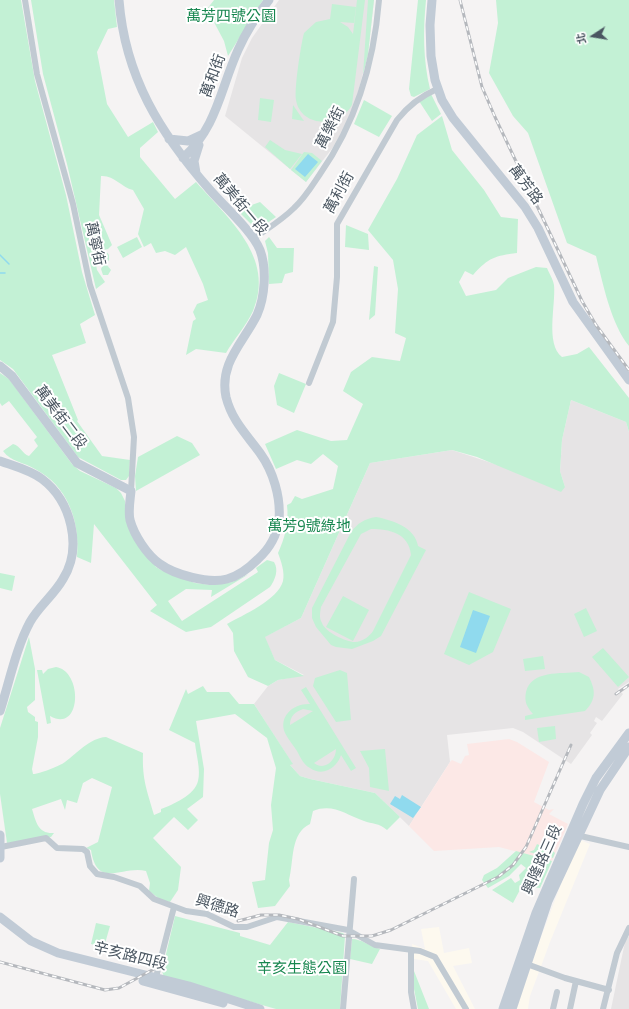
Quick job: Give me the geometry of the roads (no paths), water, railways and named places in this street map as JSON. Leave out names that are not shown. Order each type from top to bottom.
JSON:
[{"type":"street","name":"萬寧街","points":[[25,0],[37,74],[73,204],[90,285],[128,398],[134,437],[131,491]]},
{"type":"street","name":"萬美街一段","points":[[119,0],[122,29],[134,72],[149,106],[169,139],[183,158],[253,239],[260,251],[262,260],[262,296],[257,315],[229,361],[225,392],[235,420],[260,454],[271,473],[279,512],[277,526],[271,544],[250,566],[227,579],[203,579],[174,571],[159,564],[153,558],[139,538],[130,518],[131,491]]},
{"type":"street","name":"萬和街","points":[[183,158],[203,135],[219,105],[239,49],[255,19],[269,0]]},
{"type":"street","name":"萬樂街","points":[[253,239],[286,216],[303,198],[330,160],[344,135],[359,101],[369,70],[375,38],[379,0]]},
{"type":"street","name":"萬芳路","points":[[432,0],[430,36],[433,71],[437,89],[453,118],[525,207],[538,228],[573,302],[629,380]]},
{"type":"street","name":"萬利街","points":[[309,383],[333,322],[337,277],[337,224],[397,120],[406,108],[426,94],[437,89]]},
{"type":"street","points":[[169,139],[188,141],[203,135]]},
{"type":"street","points":[[198,176],[194,161],[203,135]]},
{"type":"street","name":"萬美街二段","points":[[0,366],[12,376],[77,463],[131,491]]},
{"type":"street","points":[[0,461],[32,473],[49,485],[62,501],[67,511],[73,536],[68,569],[63,579],[44,600],[30,622],[0,711]]},
{"type":"street","name":"興隆路三段","points":[[575,833],[596,778],[629,733]]},
{"type":"street","name":"興隆路三段","points":[[512,1009],[522,962],[539,906],[575,833],[605,780],[629,747]]},
{"type":"street","points":[[575,833],[629,847]]},
{"type":"street","points":[[0,835],[0,858]]},
{"type":"street","name":"興德路","points":[[1,847],[46,838],[57,848],[83,849],[86,852],[90,866],[97,874],[114,877],[140,886],[154,899],[174,907],[207,914],[240,928],[277,917],[348,930],[376,945],[428,952],[435,957],[466,1009]]},
{"type":"street","points":[[343,1009],[348,930],[352,924],[354,879]]},
{"type":"street","points":[[155,981],[174,907]]},
{"type":"street","name":"辛亥路四段","points":[[0,917],[31,941],[48,949],[155,981]]},
{"type":"street","name":"辛亥路四段","points":[[0,924],[32,948],[52,957],[155,981],[189,986],[220,1003],[242,1009]]},
{"type":"street","points":[[603,1009],[609,990],[618,948],[629,928]]},
{"type":"street","points":[[411,950],[411,992],[414,1009]]},
{"type":"street","points":[[522,962],[576,981],[609,990]]},
{"type":"street","name":"興隆路三段","points":[[503,1009],[522,962]]},
{"type":"street","points":[[570,1009],[576,981]]},
{"type":"street","points":[[553,1009],[557,992]]},
{"type":"street","name":"辛亥路四段","points":[[220,1003],[260,1009]]},
{"type":"water","points":[[308,154],[318,162],[305,177],[295,169]]},
{"type":"water","points":[[473,610],[490,616],[476,653],[460,647]]},
{"type":"water","points":[[402,795],[421,807],[413,818],[390,804],[395,796],[400,799]]},
{"type":"waterway","points":[[0,255],[9,264]]},
{"type":"waterway","points":[[0,273],[5,273]]},
{"type":"railway","points":[[460,0],[482,87],[495,117],[582,301],[596,325],[629,370]]},
{"type":"railway","points":[[616,694],[629,685]]},
{"type":"railway","points":[[238,921],[261,915],[279,915],[298,919],[343,936],[372,936],[391,930],[498,877],[513,865],[526,847],[571,745]]},
{"type":"railway","points":[[0,962],[105,990],[119,988],[154,969]]},
{"type":"park label","name":"萬芳四號公園","points":[[231,17]]},
{"type":"park label","name":"萬芳9號綠地","points":[[309,527]]},
{"type":"park label","name":"辛亥生態公園","points":[[302,969]]}]
